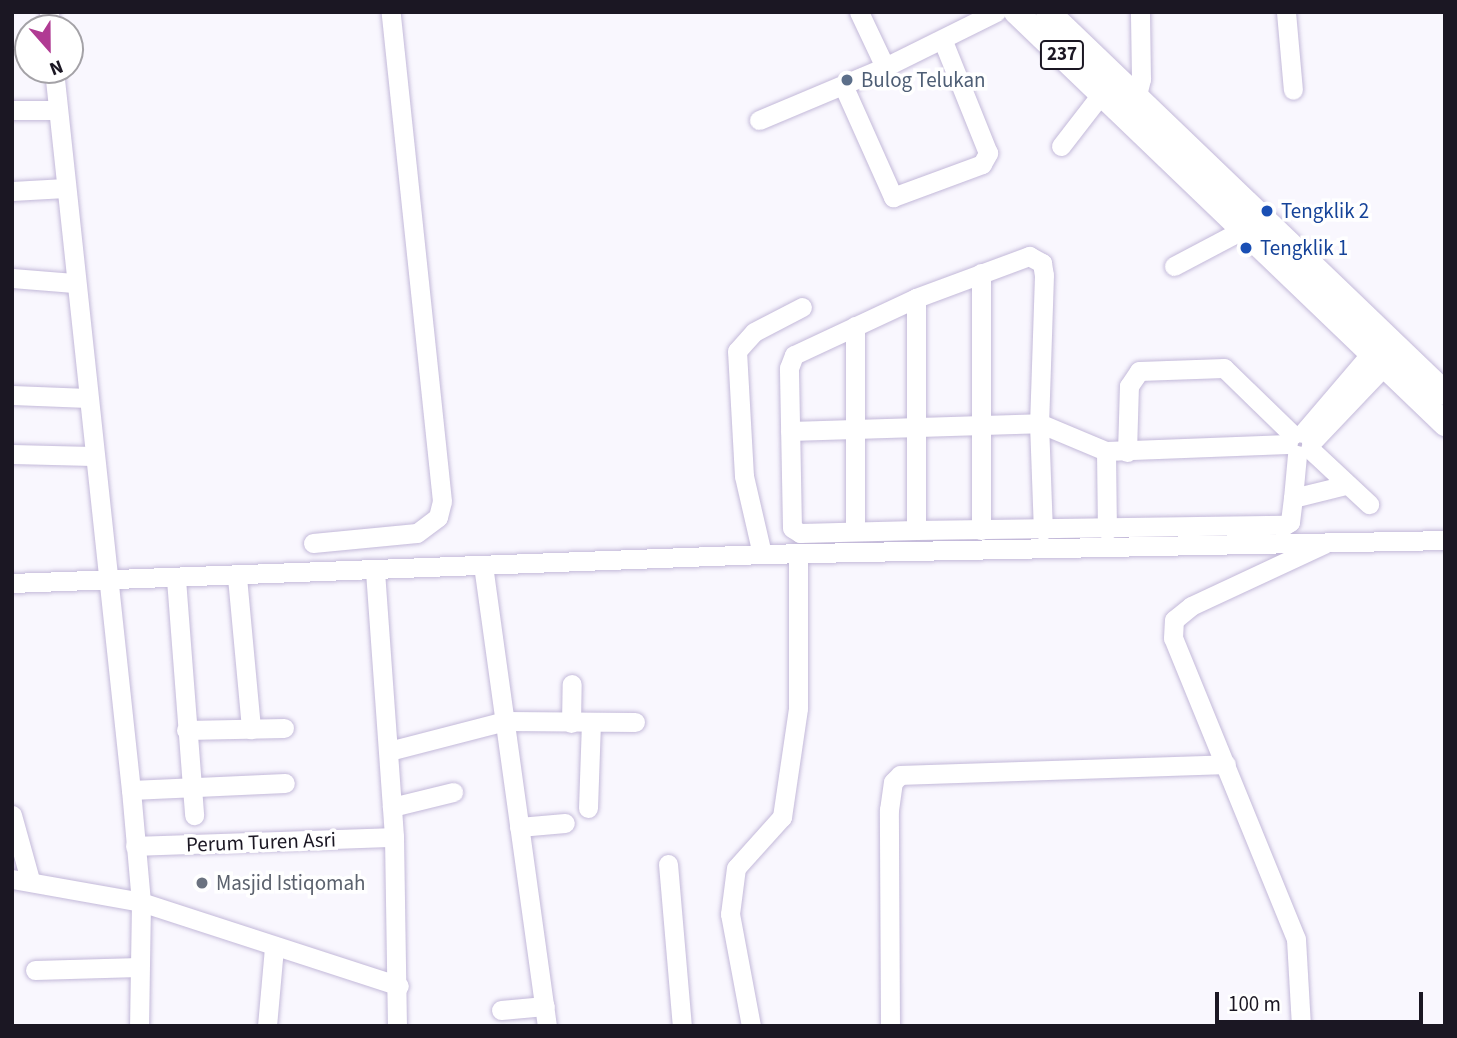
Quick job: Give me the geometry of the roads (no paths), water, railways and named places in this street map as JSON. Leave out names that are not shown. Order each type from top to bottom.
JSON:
[{"type":"main road","name":"237","points":[[1016,12],[1118,94],[1445,393]]},
{"type":"main road","name":"237","points":[[1048,12],[1118,94],[1242,230],[1445,424]]},
{"type":"street","points":[[313,543],[418,533],[438,517],[442,501],[391,12]]},
{"type":"street","points":[[859,12],[885,68]]},
{"type":"street","points":[[759,120],[885,68],[996,12]]},
{"type":"street","points":[[1061,146],[1118,94],[1141,68],[1140,12]]},
{"type":"street","points":[[1286,12],[1293,90]]},
{"type":"street","points":[[844,85],[892,197],[982,164],[988,153],[943,41]]},
{"type":"street","points":[[55,84],[92,456],[112,582],[141,902],[139,1026]]},
{"type":"street","points":[[12,110],[58,110]]},
{"type":"street","points":[[12,191],[65,188]]},
{"type":"street","points":[[1174,266],[1242,230]]},
{"type":"street","points":[[1043,530],[1039,423],[1042,263],[1029,256],[981,273],[916,298],[791,359],[792,528],[800,533],[1107,530],[1285,526],[1290,522],[1300,443],[1377,359]]},
{"type":"street","points":[[981,273],[981,530]]},
{"type":"street","points":[[12,278],[74,283]]},
{"type":"street","points":[[916,298],[916,530]]},
{"type":"street","points":[[762,554],[744,476],[737,351],[754,332],[802,307]]},
{"type":"street","points":[[855,326],[855,531]]},
{"type":"street","points":[[1127,452],[1129,386],[1139,371],[1224,368],[1300,443],[1369,504]]},
{"type":"street","points":[[12,395],[88,398]]},
{"type":"street","points":[[790,431],[1039,423],[1105,451],[1300,443]]},
{"type":"street","points":[[1105,451],[1107,530]]},
{"type":"street","points":[[12,454],[92,456]]},
{"type":"street","points":[[1293,498],[1346,485]]},
{"type":"street","points":[[12,583],[112,582],[762,554],[1445,540]]},
{"type":"street","points":[[1301,1026],[1296,939],[1173,638],[1174,620],[1191,607],[1331,541]]},
{"type":"street","points":[[751,1026],[730,914],[736,868],[782,817],[798,708],[798,555]]},
{"type":"street","points":[[483,565],[546,1016],[501,1010]]},
{"type":"street","points":[[375,571],[392,807],[390,837],[399,986],[397,1026]]},
{"type":"street","points":[[237,577],[251,729]]},
{"type":"street","name":"Perum Turen Asri","points":[[176,579],[194,815]]},
{"type":"street","points":[[571,723],[572,684]]},
{"type":"street","points":[[389,751],[505,721],[635,722]]},
{"type":"street","points":[[588,808],[591,723]]},
{"type":"street","points":[[186,730],[284,728]]},
{"type":"street","points":[[890,1026],[889,810],[893,782],[900,775],[1226,764]]},
{"type":"street","points":[[131,790],[193,785],[285,783]]},
{"type":"street","points":[[392,807],[453,792]]},
{"type":"street","points":[[12,816],[18,881],[141,902],[399,986]]},
{"type":"street","points":[[519,827],[565,823]]},
{"type":"street","name":"Perum Turen Asri","points":[[135,846],[390,837]]},
{"type":"street","points":[[668,864],[682,1026]]},
{"type":"street","points":[[267,1026],[274,947]]},
{"type":"street","points":[[35,970],[139,967]]},
{"type":"place","name":"Bulog Telukan","points":[[847,80]]},
{"type":"place","name":"Tengklik 2","points":[[1267,211]]},
{"type":"place","name":"Tengklik 1","points":[[1246,248]]},
{"type":"place","name":"Masjid Istiqomah","points":[[202,883]]}]
